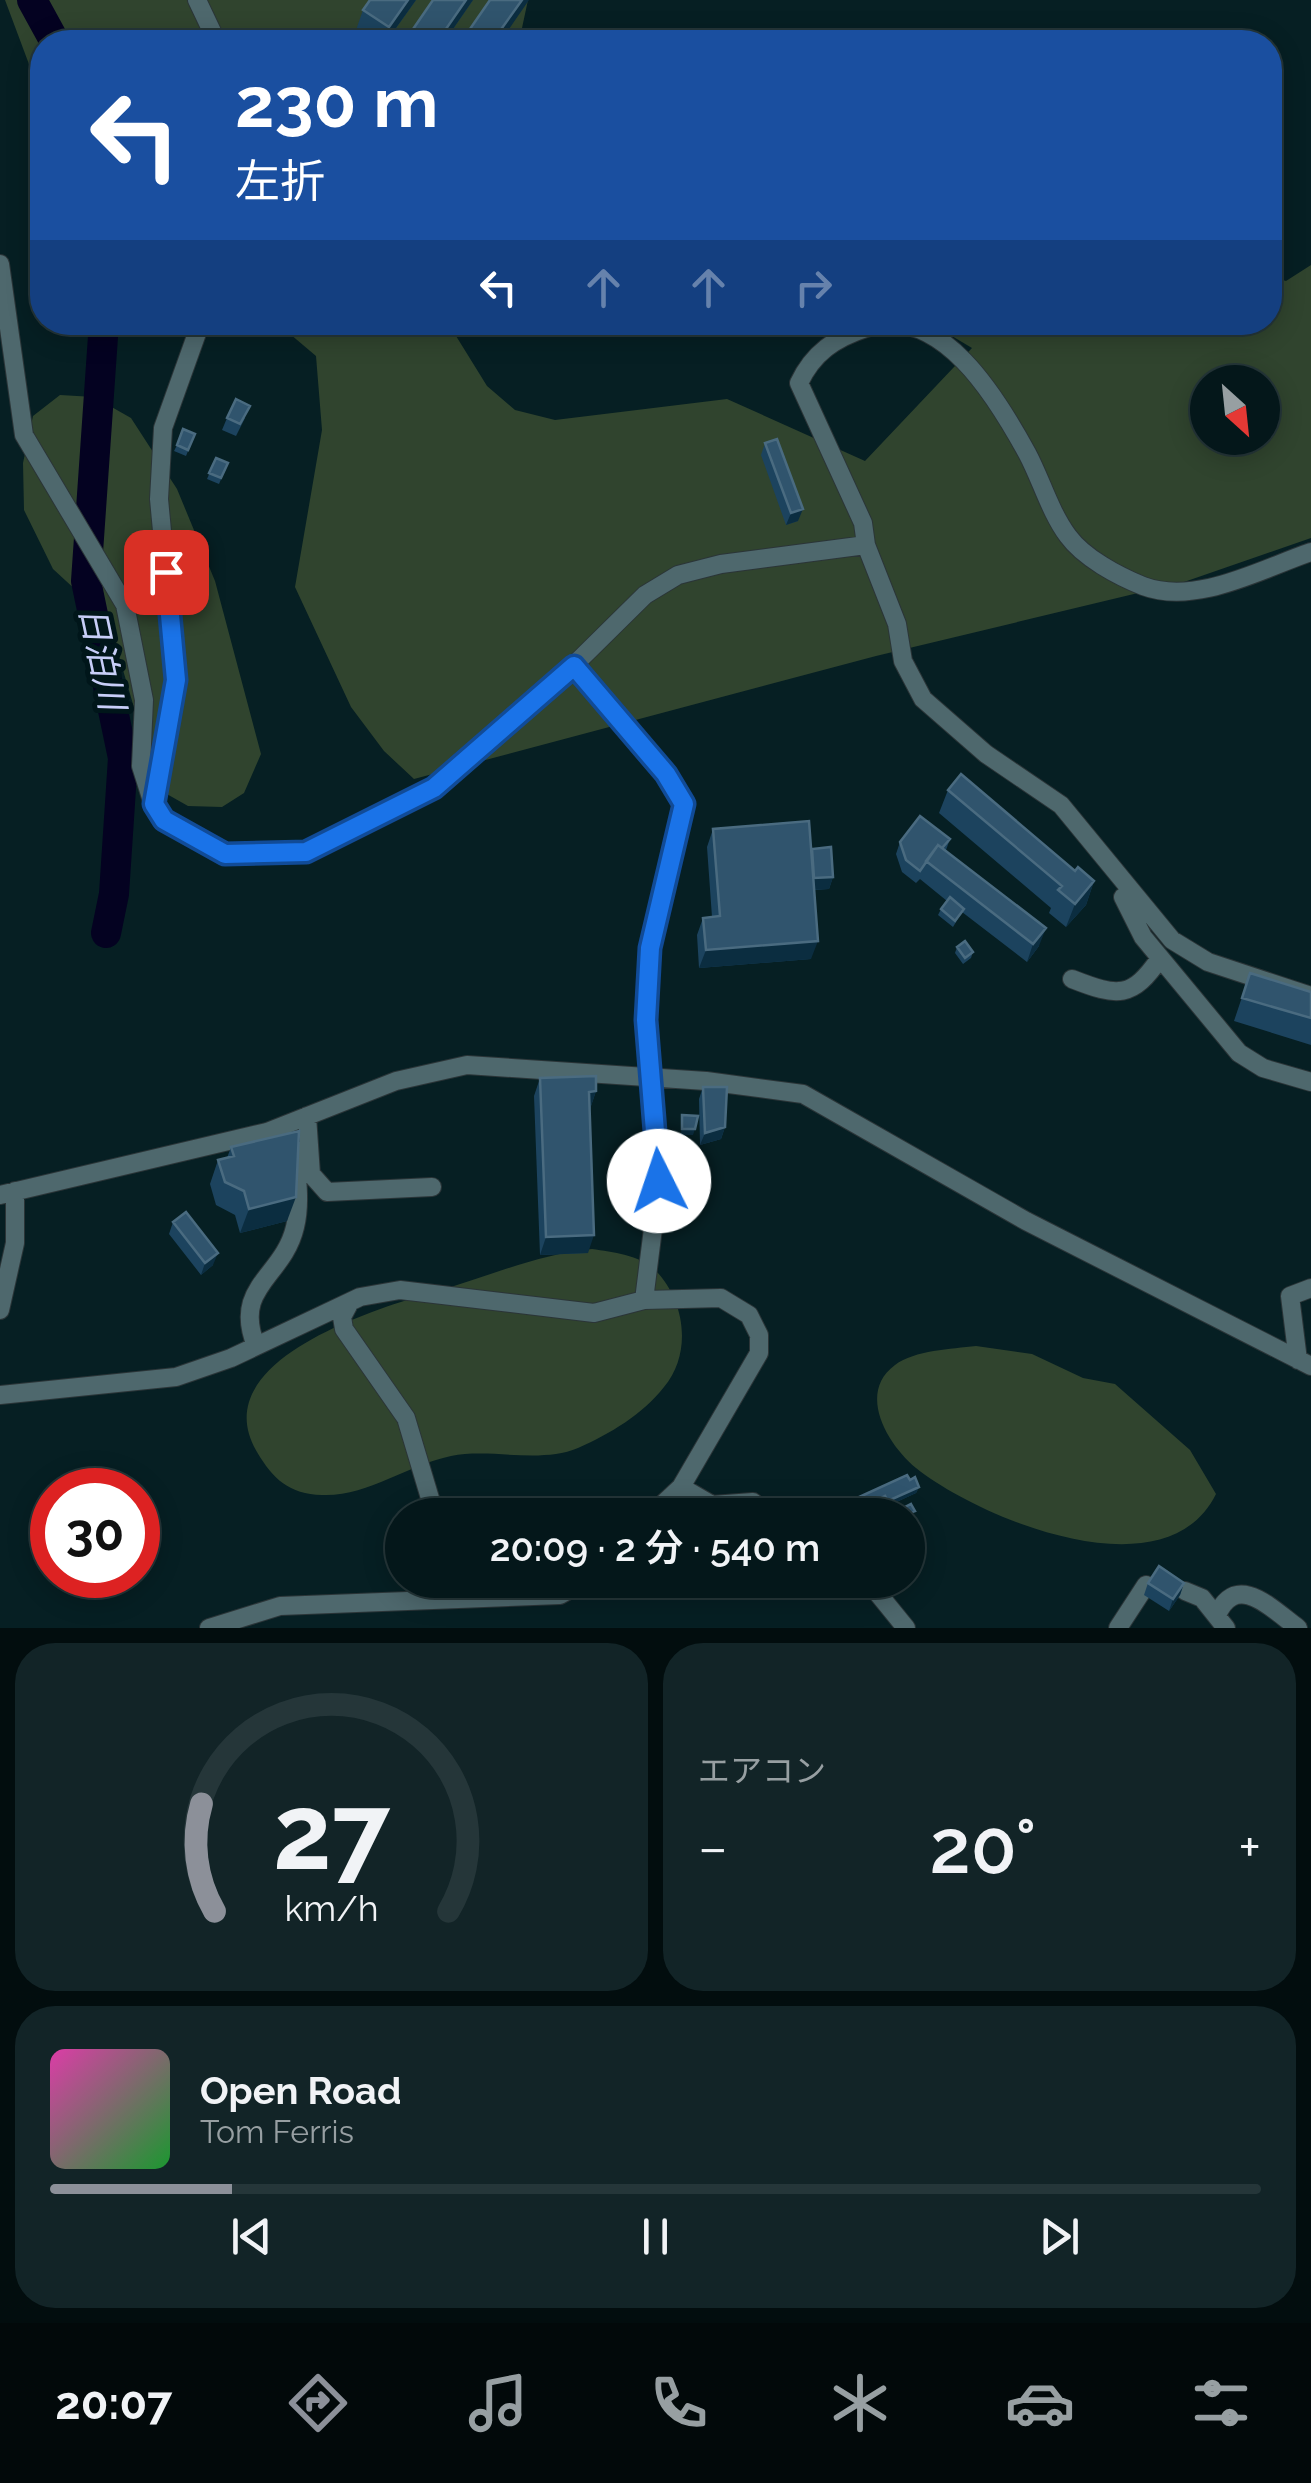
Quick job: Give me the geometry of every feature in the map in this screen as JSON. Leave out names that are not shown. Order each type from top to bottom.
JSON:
[{"type":"street","points":[[197,0],[211,30]]},
{"type":"street","points":[[0,264],[24,436],[125,604],[144,700],[141,766],[154,804],[164,820],[225,854],[306,852],[434,788],[574,666],[646,595],[678,575],[721,564],[866,546]]},
{"type":"street","points":[[154,804],[176,680],[160,499],[164,428],[196,335]]},
{"type":"street","points":[[843,335],[809,361],[799,383],[863,522],[866,546],[897,624],[903,660],[922,698],[986,754],[1062,805],[1172,940],[1208,962],[1311,996]]},
{"type":"street","points":[[932,335],[980,380],[1026,452],[1068,537],[1112,572],[1170,593],[1195,592],[1311,552]]},
{"type":"street","points":[[574,666],[666,774],[684,804],[650,948],[646,1020],[659,1181],[644,1300]]},
{"type":"street","points":[[1120,877],[1122,894],[1143,937],[1240,1053],[1264,1068],[1311,1082]]},
{"type":"street","points":[[1072,980],[1098,989],[1129,991],[1140,988],[1160,958]]},
{"type":"street","points":[[0,1310],[16,1243],[8,1193],[288,1123],[396,1081],[467,1065],[803,1094],[1026,1222],[1304,1363]]},
{"type":"street","points":[[307,1116],[311,1174],[327,1192],[432,1187]]},
{"type":"street","points":[[256,1346],[246,1322],[252,1298],[288,1245],[296,1226],[297,1174],[288,1123]]},
{"type":"street","points":[[1304,1363],[1290,1296],[1311,1288]]},
{"type":"street","points":[[0,1374],[1,1395],[176,1377],[256,1346],[351,1302],[400,1290],[594,1313],[644,1300],[722,1298],[749,1315],[759,1335],[759,1354],[749,1377],[681,1487],[669,1498]]},
{"type":"street","points":[[351,1302],[342,1317],[344,1329],[406,1418],[430,1498]]},
{"type":"street","points":[[681,1487],[700,1498]]},
{"type":"street","points":[[1118,1628],[1146,1585]]},
{"type":"street","points":[[1186,1591],[1202,1598],[1222,1621]]},
{"type":"street","points":[[1222,1621],[1224,1600],[1236,1592],[1252,1594],[1298,1628]]},
{"type":"street","points":[[209,1628],[240,1625],[280,1606],[385,1594]]},
{"type":"street","points":[[881,1598],[906,1628]]},
{"type":"green space","points":[[5,0],[528,0],[522,30],[30,30],[30,67]]},
{"type":"green space","points":[[1311,265],[1311,538],[1184,582],[876,656],[414,779],[384,751],[351,707],[295,587],[322,430],[316,356],[291,335],[455,335],[487,386],[515,410],[555,420],[727,399],[865,461],[972,348],[950,335],[1282,335],[1282,280]]},
{"type":"green space","points":[[60,395],[94,397],[131,418],[177,489],[215,581],[261,754],[244,793],[222,807],[188,806],[165,793],[150,762],[118,653],[91,604],[53,569],[24,510],[23,463],[33,416]]},
{"type":"green space","points":[[592,1249],[634,1258],[655,1270],[673,1297],[682,1328],[682,1344],[673,1374],[646,1406],[614,1430],[563,1453],[451,1456],[339,1494],[310,1494],[291,1488],[269,1470],[257,1452],[247,1418],[255,1388],[278,1362],[312,1339],[390,1306],[539,1259]]},
{"type":"green space","points":[[976,1346],[1032,1354],[1083,1378],[1115,1384],[1190,1450],[1216,1494],[1191,1524],[1157,1540],[1116,1544],[1026,1526],[945,1488],[916,1468],[895,1446],[880,1418],[878,1390],[884,1376],[903,1360],[934,1351]]},
{"type":"building","points":[[370,0],[408,0],[389,27],[363,10]]},
{"type":"building","points":[[433,0],[466,0],[445,30],[412,30]]},
{"type":"building","points":[[490,0],[522,0],[501,30],[469,30]]},
{"type":"building","points":[[236,399],[250,406],[240,424],[227,418]]},
{"type":"building","points":[[183,429],[195,434],[188,450],[177,445]]},
{"type":"building","points":[[777,439],[803,509],[791,513],[765,443]]},
{"type":"building","points":[[216,458],[228,463],[221,478],[209,473]]},
{"type":"building","points":[[961,774],[1075,871],[1078,867],[1094,881],[1075,904],[1058,890],[1062,886],[948,790]]},
{"type":"building","points":[[920,816],[950,839],[942,848],[938,845],[920,871],[906,860],[900,842]]},
{"type":"building","points":[[809,821],[818,941],[706,950],[703,918],[720,916],[713,829]]},
{"type":"building","points":[[938,845],[1046,928],[1033,944],[926,861]]},
{"type":"building","points":[[831,847],[833,877],[814,878],[812,849]]},
{"type":"building","points":[[950,897],[964,909],[955,921],[941,909]]},
{"type":"building","points":[[965,941],[973,952],[965,958],[957,947]]},
{"type":"building","points":[[1250,973],[1311,992],[1311,1018],[1242,998]]},
{"type":"building","points":[[596,1076],[596,1091],[589,1092],[594,1235],[546,1237],[540,1078]]},
{"type":"building","points":[[703,1087],[727,1087],[725,1127],[705,1133]]},
{"type":"building","points":[[682,1115],[698,1116],[695,1129],[682,1129]]},
{"type":"building","points":[[299,1131],[296,1197],[249,1209],[244,1191],[225,1182],[218,1160],[234,1156],[231,1147]]},
{"type":"building","points":[[186,1212],[218,1253],[205,1263],[173,1222]]},
{"type":"building","points":[[907,1475],[910,1480],[915,1477],[919,1487],[895,1498],[857,1498]]},
{"type":"building","points":[[1159,1566],[1184,1583],[1173,1599],[1148,1583]]},
{"type":"waterway","name":"日泊川","points":[[32,0],[48,30]]},
{"type":"waterway","name":"日泊川","points":[[103,335],[86,581],[123,758],[114,894],[106,933]]},
{"type":"route","points":[[166,572],[176,680],[154,804],[164,820],[195,841],[225,854],[306,852],[434,788],[574,666],[666,774],[684,804],[650,948],[646,1020],[659,1181]]}]
